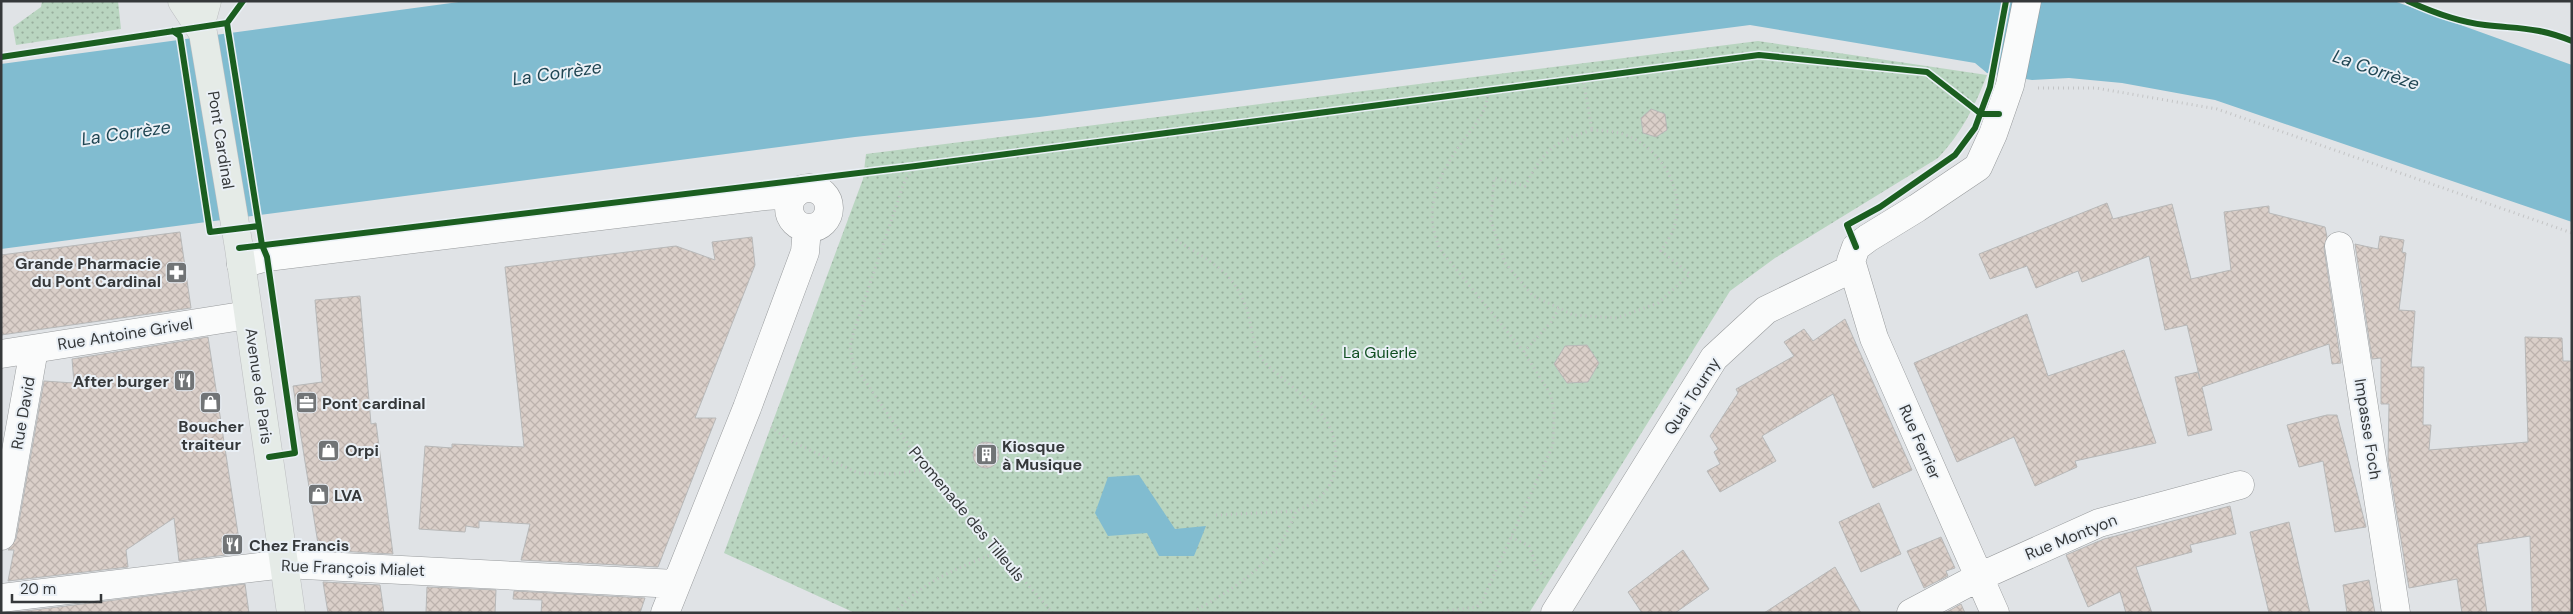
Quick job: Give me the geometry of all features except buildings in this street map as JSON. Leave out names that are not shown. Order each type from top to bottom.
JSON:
[{"type":"main road","points":[[182,1],[202,30]]},
{"type":"main road","points":[[202,30],[207,1]]},
{"type":"main road","name":"Pont Cardinal","points":[[202,30],[240,256]]},
{"type":"main road","name":"Avenue de Paris","points":[[240,256],[291,613]]},
{"type":"street","points":[[1852,268],[1856,247],[1978,166],[1993,134],[2010,85],[2027,1]]},
{"type":"street","points":[[240,256],[267,257],[765,196],[795,194],[789,206],[789,212],[796,223],[807,228],[805,252],[747,408],[665,613]]},
{"type":"street","name":"Impasse Foch","points":[[2339,246],[2396,613]]},
{"type":"street","name":"Rue Ferrier","points":[[1852,268],[1874,338],[1995,613]]},
{"type":"street","name":"Quai Tourny","points":[[1561,606],[1714,358],[1766,310],[1852,268]]},
{"type":"street","name":"Rue Antoine Grivel","points":[[1,354],[248,315]]},
{"type":"street","name":"Rue David","points":[[1,536],[34,348]]},
{"type":"street","name":"Rue Montyon","points":[[1911,613],[1979,576],[2099,523],[2240,485]]},
{"type":"street","name":"Rue François Mialet","points":[[1,598],[55,602],[284,564],[676,584]]},
{"type":"path","points":[[1583,78],[1592,130]]},
{"type":"path","points":[[2043,89],[2096,88],[2217,109],[2572,233]]},
{"type":"path","points":[[1428,613],[1458,612],[1477,607],[1483,599],[1553,445],[1555,429],[1551,395],[1524,352],[1442,252],[1435,238],[1431,214],[1435,192],[1443,173],[1458,147],[1486,109],[1488,92]]},
{"type":"path","points":[[1592,130],[1622,134],[1649,147],[1668,171],[1677,198],[1674,227],[1661,251],[1690,274],[1658,303],[1616,318],[1573,315],[1559,308],[1534,296],[1504,263],[1491,221],[1494,178],[1526,186],[1540,159],[1563,139],[1592,130]]},
{"type":"path","points":[[1176,240],[1232,278],[1241,292],[1251,332],[1263,360],[1322,414],[1335,437],[1337,450],[1334,471],[1329,487],[1315,503],[1296,511],[1216,515]]},
{"type":"path","points":[[1524,352],[1551,322],[1559,308]]},
{"type":"path","points":[[747,408],[789,440],[858,473],[894,474],[925,469]]},
{"type":"path","points":[[1190,613],[1206,605],[1270,557],[1287,532],[1296,511]]},
{"type":"path","points":[[1512,537],[1529,546],[1538,570],[1561,606]]},
{"type":"path","points":[[895,613],[901,605],[930,583],[966,564],[998,552]]},
{"type":"green space","points":[[42,1],[118,1],[121,29],[16,45],[13,27],[41,7]]},
{"type":"green space","name":"La Guierle","points":[[1758,41],[1987,75],[1967,119],[1954,139],[1938,158],[1775,258],[1730,291],[1529,613],[855,613],[724,553],[863,179],[866,154]]},
{"type":"water","name":"La Corrèze","points":[[466,1],[2394,1],[2572,65],[2572,222],[2215,100],[2122,83],[2069,78],[2032,80],[1987,73],[1975,63],[1750,25],[1039,117],[855,137],[1,249],[1,64]]},
{"type":"water","points":[[1139,475],[1175,529],[1206,526],[1194,556],[1159,556],[1147,533],[1108,536],[1095,513],[1108,477]]},
{"type":"cycle path","points":[[243,1],[227,23],[262,245],[267,257],[295,453],[269,457]]},
{"type":"cycle path","points":[[1856,247],[1847,225],[1880,207],[1955,155],[1975,128],[1990,87],[2006,1]]},
{"type":"cycle path","points":[[2408,1],[2436,13],[2465,22],[2538,31],[2572,41]]},
{"type":"cycle path","points":[[1,57],[227,23]]},
{"type":"cycle path","points":[[173,31],[180,36],[210,232],[259,226]]},
{"type":"cycle path","points":[[239,248],[916,166],[1759,55],[1927,72],[1981,114],[1999,114]]},
{"type":"place","name":"Grande Pharmacie du Pont Cardinal","points":[[177,272]]},
{"type":"place","name":"After burger","points":[[185,381]]},
{"type":"place","name":"Boucher traiteur","points":[[211,402]]},
{"type":"place","name":"Pont cardinal","points":[[306,403]]},
{"type":"place","name":"Orpi","points":[[329,450]]},
{"type":"place","name":"Kiosque à Musique","points":[[986,455]]},
{"type":"place","name":"LVA","points":[[318,495]]},
{"type":"place","name":"Chez Francis","points":[[233,545]]}]
